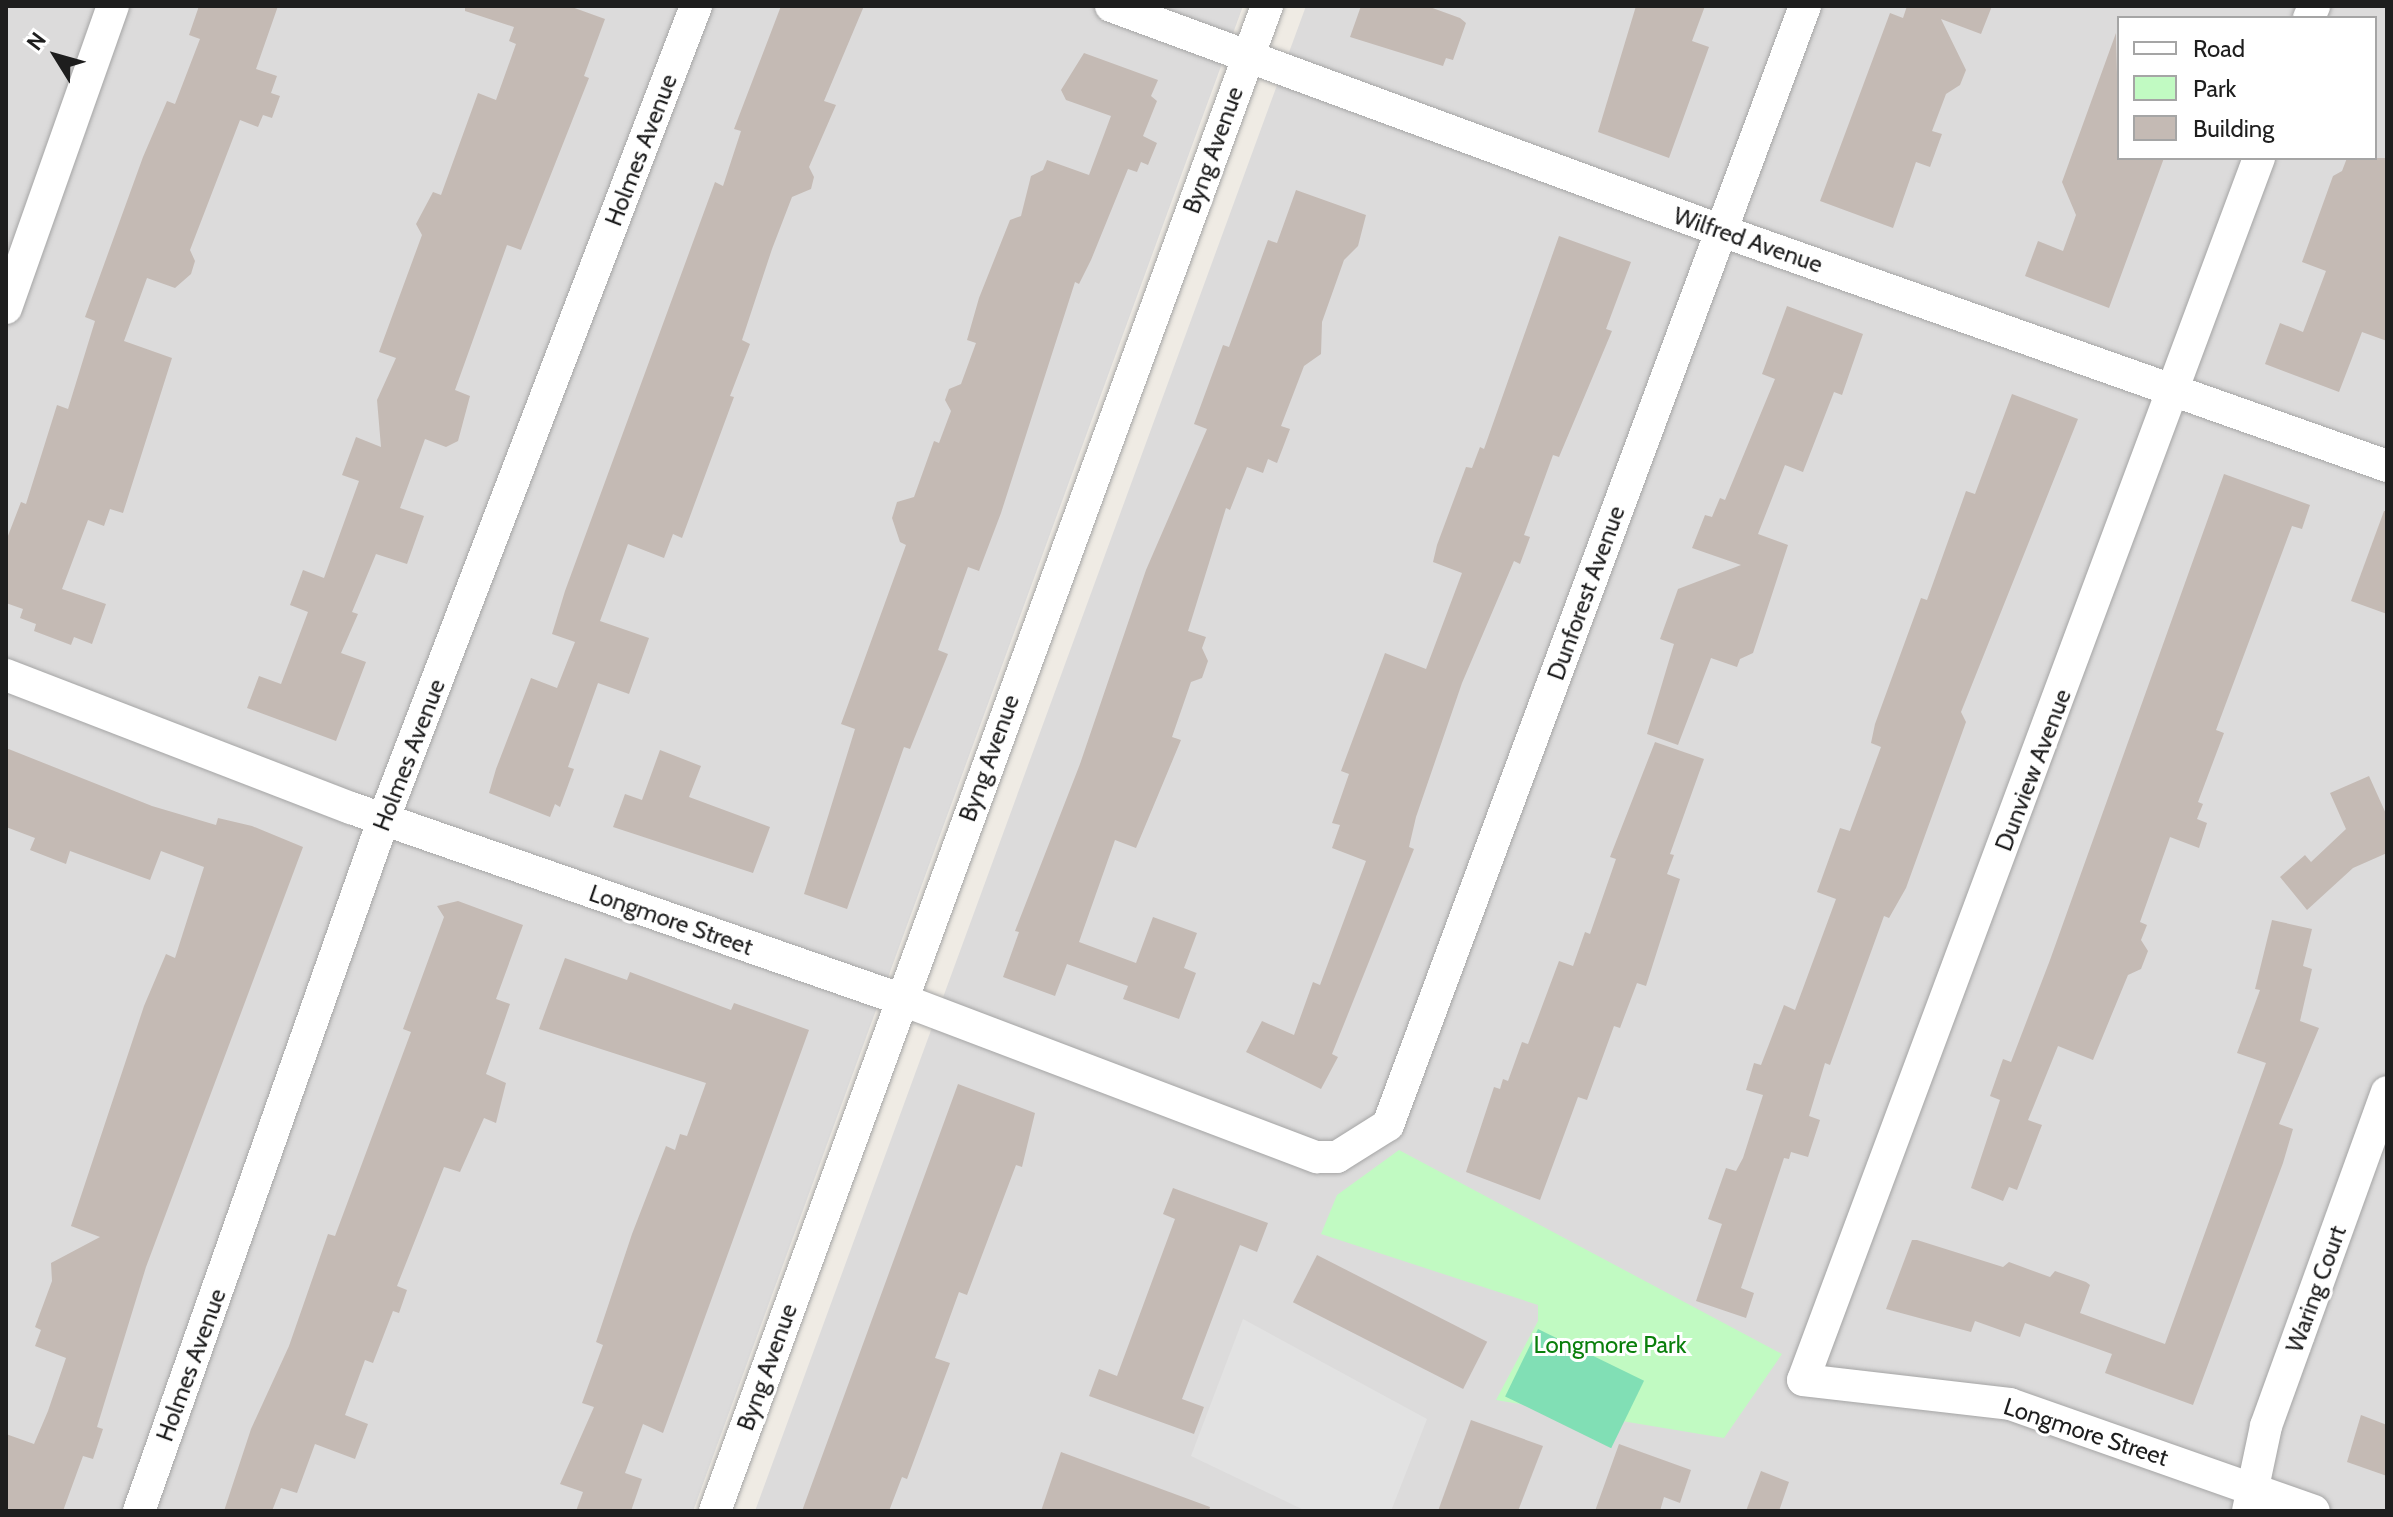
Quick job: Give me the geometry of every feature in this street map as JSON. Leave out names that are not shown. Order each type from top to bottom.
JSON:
[{"type":"street","points":[[6,308],[113,6]]},
{"type":"street","name":"Holmes Avenue","points":[[139,1511],[384,818],[696,6]]},
{"type":"street","name":"Wilfred Avenue","points":[[1111,6],[1722,231],[2178,388],[2387,466]]},
{"type":"street","name":"Byng Avenue","points":[[715,1511],[900,999],[1267,6]]},
{"type":"street","name":"Dunforest Avenue","points":[[1337,1157],[1388,1125],[1805,6]]},
{"type":"street","name":"Dunview Avenue","points":[[1803,1380],[2178,388],[2258,160]]},
{"type":"street","name":"Longmore Street","points":[[6,675],[384,818],[900,999],[1317,1157],[1337,1157]]},
{"type":"street","name":"Waring Court","points":[[2250,1500],[2266,1426],[2387,1092]]},
{"type":"street","name":"Longmore Street","points":[[1803,1380],[2010,1404],[2250,1500],[2314,1511]]},
{"type":"shaded area","points":[[6,6],[1243,6],[693,1511],[6,1511]]},
{"type":"shaded area","points":[[1306,6],[2387,6],[2387,1511],[755,1511]]},
{"type":"shaded area","points":[[1243,1319],[1427,1419],[1391,1511],[1306,1511],[1191,1456]]},
{"type":"green space","name":"Longmore Park","points":[[1399,1150],[1782,1354],[1724,1438],[1496,1400],[1538,1321],[1538,1305],[1321,1234],[1337,1195]]},
{"type":"green space","points":[[1538,1329],[1644,1381],[1611,1448],[1505,1396]]},
{"type":"building","points":[[199,6],[278,6],[256,69],[277,76],[271,93],[280,96],[272,118],[263,115],[258,127],[240,120],[190,250],[195,261],[191,274],[175,288],[147,278],[124,341],[172,358],[123,513],[110,509],[104,526],[88,520],[62,589],[106,604],[92,644],[74,637],[71,645],[34,631],[36,624],[20,618],[23,609],[6,603],[6,541],[21,502],[26,504],[57,405],[68,409],[95,321],[85,317],[143,157],[167,101],[175,104],[200,39],[189,35]]},
{"type":"building","points":[[465,6],[569,6],[605,19],[584,76],[589,78],[521,250],[507,245],[455,390],[470,396],[458,441],[446,447],[425,439],[400,508],[424,516],[407,564],[376,554],[352,612],[358,614],[341,653],[366,662],[336,741],[247,708],[259,676],[281,684],[308,612],[290,605],[303,570],[324,578],[359,481],[342,475],[356,437],[381,447],[377,400],[396,358],[379,352],[422,235],[416,224],[433,192],[441,195],[478,93],[496,100],[516,44],[509,41],[514,27],[465,11]]},
{"type":"building","points":[[781,6],[864,6],[824,101],[836,105],[809,167],[814,177],[811,189],[792,197],[772,249],[742,340],[750,344],[730,396],[734,397],[682,538],[673,534],[664,558],[628,544],[600,621],[649,638],[629,694],[598,683],[568,767],[574,769],[560,807],[555,804],[550,817],[489,793],[531,678],[557,688],[575,642],[552,634],[565,591],[715,182],[723,186],[741,131],[734,129]]},
{"type":"building","points":[[1361,6],[1427,6],[1460,18],[1466,23],[1453,60],[1446,58],[1443,66],[1350,37]]},
{"type":"building","points":[[1636,6],[1705,6],[1692,41],[1709,47],[1669,158],[1598,132]]},
{"type":"building","points":[[1907,6],[1992,6],[1981,34],[1941,19],[1966,70],[1960,85],[1946,94],[1932,131],[1942,134],[1930,167],[1916,162],[1893,228],[1820,201],[1890,13],[1903,18]]},
{"type":"building","points":[[2116,33],[2117,160],[2163,160],[2109,308],[2025,276],[2038,241],[2063,251],[2076,215],[2062,182]]},
{"type":"building","points":[[1084,53],[1158,80],[1151,96],[1157,101],[1143,136],[1157,143],[1148,165],[1141,162],[1137,172],[1128,169],[1091,260],[1079,284],[1075,282],[1001,513],[979,571],[968,567],[938,650],[948,654],[910,749],[904,747],[847,909],[804,894],[855,729],[841,724],[906,545],[900,542],[892,518],[897,502],[914,497],[934,441],[939,443],[951,411],[945,400],[949,389],[961,384],[976,343],[967,340],[979,298],[1010,220],[1021,216],[1031,176],[1043,170],[1047,160],[1089,175],[1111,116],[1066,100],[1061,90]]},
{"type":"building","points":[[2387,158],[2387,341],[2362,332],[2339,392],[2265,364],[2280,323],[2303,332],[2326,271],[2302,262],[2333,176],[2342,171],[2346,160]]},
{"type":"building","points":[[1296,190],[1366,215],[1358,246],[1344,260],[1322,322],[1321,354],[1304,366],[1281,426],[1290,429],[1277,463],[1268,459],[1263,473],[1247,467],[1230,510],[1226,508],[1188,631],[1206,637],[1202,648],[1208,661],[1202,678],[1191,682],[1172,737],[1181,740],[1136,848],[1115,840],[1079,942],[1136,963],[1153,917],[1197,933],[1184,968],[1196,973],[1179,1019],[1123,999],[1128,986],[1067,964],[1055,996],[1003,977],[1019,932],[1015,931],[1080,764],[1146,570],[1207,429],[1194,424],[1223,345],[1229,347],[1268,240],[1277,243]]},
{"type":"building","points":[[1559,236],[1631,262],[1606,329],[1612,331],[1559,457],[1553,455],[1524,535],[1530,537],[1520,564],[1514,561],[1462,683],[1416,817],[1409,847],[1414,849],[1332,1054],[1338,1057],[1321,1089],[1246,1052],[1262,1021],[1294,1035],[1313,982],[1320,985],[1366,861],[1332,848],[1340,825],[1332,823],[1349,774],[1341,771],[1385,653],[1426,669],[1462,573],[1433,562],[1437,545],[1466,467],[1472,468],[1480,447],[1484,449]]},
{"type":"building","points":[[1787,306],[1863,334],[1842,395],[1834,392],[1803,472],[1785,465],[1758,534],[1788,545],[1753,653],[1740,659],[1737,667],[1711,658],[1678,745],[1647,734],[1674,644],[1660,639],[1678,589],[1741,565],[1692,548],[1705,515],[1712,517],[1720,498],[1725,500],[1775,379],[1762,374]]},
{"type":"building","points":[[2012,394],[2078,419],[1961,712],[1966,722],[1906,888],[1889,918],[1884,916],[1830,1065],[1825,1063],[1809,1116],[1820,1120],[1808,1157],[1791,1152],[1789,1159],[1784,1158],[1741,1288],[1754,1293],[1746,1318],[1696,1301],[1722,1224],[1708,1219],[1726,1168],[1736,1171],[1743,1158],[1763,1095],[1746,1090],[1754,1063],[1761,1065],[1784,1005],[1795,1010],[1836,899],[1817,892],[1840,828],[1850,831],[1881,747],[1871,743],[1875,724],[1921,598],[1927,600],[1966,491],[1975,494]]},
{"type":"building","points":[[2224,474],[2310,505],[2302,529],[2292,526],[2216,730],[2224,733],[2198,802],[2203,804],[2197,819],[2207,823],[2199,848],[2170,837],[2140,922],[2147,925],[2141,940],[2148,951],[2141,969],[2128,975],[2093,1060],[2058,1046],[2028,1120],[2042,1125],[2017,1190],[2009,1187],[2003,1201],[1971,1188],[2000,1100],[1990,1096],[2003,1059],[2011,1062],[2050,960]]},
{"type":"building","points":[[2384,511],[2387,511],[2387,614],[2351,601]]},
{"type":"building","points":[[1655,742],[1704,759],[1670,854],[1674,855],[1667,874],[1680,879],[1646,986],[1637,983],[1620,1028],[1614,1026],[1587,1100],[1578,1097],[1540,1200],[1466,1172],[1494,1087],[1500,1089],[1503,1079],[1508,1081],[1522,1042],[1528,1044],[1559,961],[1573,966],[1585,932],[1590,934],[1616,859],[1610,857]]},
{"type":"building","points":[[6,748],[152,806],[216,825],[218,818],[252,826],[303,847],[146,1267],[97,1427],[103,1429],[93,1459],[83,1456],[63,1511],[6,1511],[6,1434],[34,1444],[48,1411],[66,1358],[35,1346],[41,1330],[35,1327],[52,1281],[51,1263],[100,1237],[71,1226],[144,1006],[166,954],[175,958],[204,867],[161,851],[150,880],[70,851],[66,864],[30,850],[35,838],[6,827]]},
{"type":"building","points":[[660,750],[701,766],[689,797],[770,827],[753,873],[613,827],[625,794],[642,800]]},
{"type":"building","points":[[2369,776],[2387,816],[2387,853],[2353,868],[2307,910],[2280,877],[2305,855],[2311,862],[2346,829],[2330,793]]},
{"type":"building","points":[[458,901],[523,925],[496,999],[510,1004],[486,1074],[506,1083],[496,1123],[484,1118],[460,1172],[444,1167],[397,1286],[407,1290],[399,1313],[393,1311],[373,1363],[365,1360],[345,1415],[368,1424],[355,1459],[315,1444],[297,1493],[281,1488],[272,1511],[224,1511],[251,1429],[289,1346],[328,1234],[335,1236],[411,1032],[403,1029],[444,917],[437,906]]},
{"type":"building","points":[[2272,920],[2312,929],[2303,966],[2312,969],[2300,1021],[2319,1028],[2279,1124],[2293,1129],[2283,1163],[2193,1405],[2105,1373],[2112,1354],[2025,1323],[2020,1337],[1975,1321],[1971,1332],[1886,1309],[1912,1240],[1917,1240],[2003,1267],[2009,1262],[2050,1277],[2055,1271],[2086,1282],[2090,1285],[2080,1313],[2165,1344],[2266,1063],[2237,1053],[2260,990],[2255,989]]},
{"type":"building","points":[[565,958],[627,980],[630,972],[731,1010],[734,1003],[809,1030],[663,1433],[643,1424],[625,1473],[642,1479],[631,1511],[576,1511],[583,1492],[560,1484],[594,1407],[582,1403],[603,1345],[596,1342],[632,1234],[666,1146],[675,1150],[680,1134],[687,1136],[706,1083],[539,1029]]},
{"type":"building","points":[[958,1084],[1035,1113],[1022,1167],[1016,1165],[967,1295],[959,1292],[935,1358],[950,1363],[907,1479],[902,1477],[889,1511],[802,1511]]},
{"type":"building","points":[[1173,1188],[1268,1223],[1257,1252],[1240,1245],[1182,1399],[1204,1407],[1194,1434],[1089,1396],[1099,1369],[1117,1376],[1175,1219],[1163,1214]]},
{"type":"building","points":[[1317,1255],[1487,1342],[1463,1389],[1293,1302]]},
{"type":"building","points":[[2361,1415],[2387,1425],[2387,1476],[2347,1462]]},
{"type":"building","points":[[1471,1420],[1543,1446],[1518,1511],[1438,1511]]},
{"type":"building","points":[[1619,1444],[1691,1470],[1680,1503],[1664,1497],[1660,1511],[1595,1511]]},
{"type":"building","points":[[1061,1452],[1210,1507],[1209,1511],[1041,1511]]},
{"type":"building","points":[[1761,1471],[1789,1482],[1779,1511],[1746,1511]]}]
